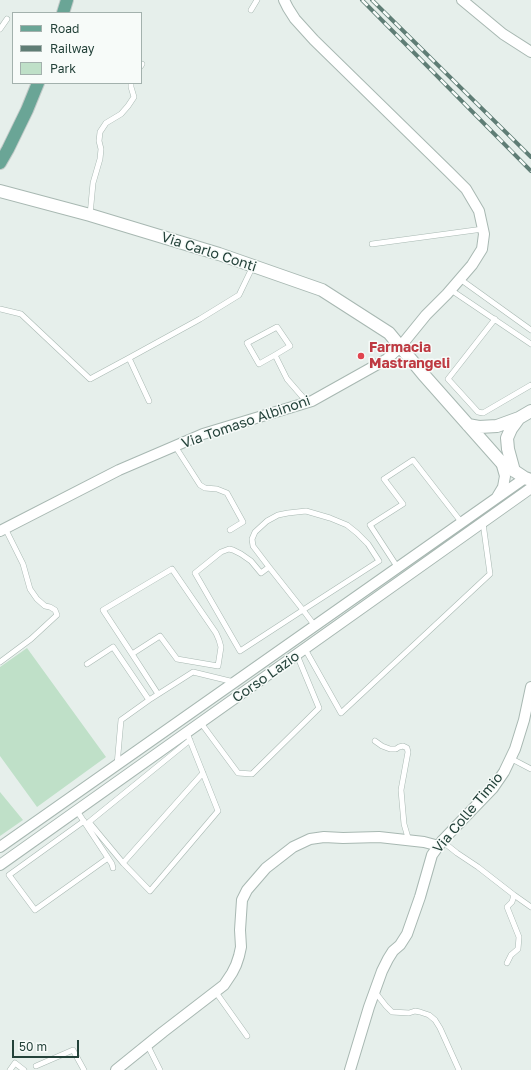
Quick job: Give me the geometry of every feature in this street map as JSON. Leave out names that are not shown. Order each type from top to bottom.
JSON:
[{"type":"main road","points":[[0,163],[27,110],[38,84]]},
{"type":"street","name":"Via Tomaso Albinoni","points":[[1,530],[119,470],[203,434],[312,400],[386,359],[400,347],[426,315],[451,290],[472,265],[482,249],[484,234],[479,211],[466,189],[314,40],[295,19],[284,0]]},
{"type":"street","points":[[462,0],[504,34],[531,52]]},
{"type":"street","name":"Via Carlo Conti","points":[[0,191],[90,215],[219,254],[322,290],[389,333],[501,462],[529,482]]},
{"type":"street","points":[[468,425],[479,427],[497,426],[519,418],[531,411]]},
{"type":"street","points":[[514,471],[508,450],[507,438],[511,429],[519,418]]},
{"type":"street","points":[[487,446],[497,426]]},
{"type":"street","points":[[487,446],[498,444],[507,438]]},
{"type":"street","name":"Corso Lazio","points":[[496,498],[503,487],[505,476],[501,462]]},
{"type":"street","name":"Corso Lazio","points":[[0,847],[496,498],[529,482]]},
{"type":"street","name":"Corso Lazio","points":[[0,865],[77,811],[188,737],[201,723],[483,523],[529,482]]},
{"type":"street","name":"Via Colle Timio","points":[[350,1070],[375,992],[388,959],[407,934],[432,855],[440,843],[493,788],[504,772],[515,749],[524,720],[531,687]]},
{"type":"street","points":[[116,1070],[224,985],[232,974],[241,947],[240,930],[242,900],[246,890],[266,868],[280,856],[293,847],[310,839],[379,838],[440,843]]},
{"type":"lane","points":[[251,10],[256,0]]},
{"type":"lane","points":[[0,30],[7,19]]},
{"type":"lane","points":[[90,215],[93,182],[100,159],[100,132],[106,123],[121,114],[134,97],[131,85]]},
{"type":"lane","points":[[372,244],[483,229]]},
{"type":"lane","points":[[0,309],[20,314],[90,379],[200,319],[239,295],[254,266]]},
{"type":"lane","points":[[460,279],[530,329]]},
{"type":"lane","points":[[451,290],[531,344]]},
{"type":"lane","points":[[495,319],[448,379],[478,412],[483,413],[531,385]]},
{"type":"lane","points":[[277,327],[290,346],[275,355],[259,364],[247,343],[277,327]]},
{"type":"lane","points":[[275,355],[287,379],[307,402]]},
{"type":"lane","points":[[129,358],[149,401]]},
{"type":"lane","points":[[175,446],[200,485],[205,488],[227,492],[243,522],[230,530]]},
{"type":"lane","points":[[398,568],[370,525],[403,504],[384,479],[413,460],[462,523]]},
{"type":"lane","points":[[269,567],[261,573],[241,554],[233,550],[229,550],[221,552],[195,573],[240,651],[303,610],[379,561],[368,544],[358,533],[347,525],[306,511],[278,515],[267,521],[255,532],[252,539],[253,546],[303,610],[315,626]]},
{"type":"lane","points":[[301,652],[341,714],[490,574],[483,523]]},
{"type":"lane","points":[[0,662],[31,639],[58,616],[55,610],[45,606],[37,599],[30,589],[23,564],[1,530]]},
{"type":"lane","points":[[132,654],[160,636],[177,659],[218,666],[221,647],[216,633],[172,570],[103,610],[158,694]]},
{"type":"lane","points":[[87,664],[113,647],[149,700]]},
{"type":"lane","points":[[201,723],[238,773],[252,774],[319,708],[301,652]]},
{"type":"lane","points":[[117,765],[121,720],[149,700],[193,672],[235,682]]},
{"type":"lane","points":[[188,737],[218,811],[150,891],[89,822],[188,737]]},
{"type":"lane","points":[[375,741],[390,749],[396,749],[404,746],[407,748],[408,752],[401,790],[404,824],[409,841]]},
{"type":"lane","points":[[510,758],[531,769]]},
{"type":"lane","points":[[123,862],[203,773]]},
{"type":"lane","points":[[77,811],[113,868]]},
{"type":"lane","points":[[84,821],[9,875],[35,910],[108,858]]},
{"type":"lane","points":[[440,843],[478,867],[531,907]]},
{"type":"lane","points":[[507,963],[511,955],[518,949],[519,936],[507,907],[512,902],[514,895]]},
{"type":"lane","points":[[216,991],[247,1036]]},
{"type":"lane","points":[[375,992],[392,1012],[409,1013],[415,1011],[429,1016],[434,1020],[440,1028],[459,1070]]},
{"type":"lane","points":[[148,1044],[160,1070]]},
{"type":"lane","points":[[36,1066],[73,1050],[84,1070]]},
{"type":"lane","points":[[10,1070],[15,1063],[24,1070]]},
{"type":"green space","points":[[27,648],[106,757],[37,807],[0,756],[0,667]]},
{"type":"green space","points":[[0,792],[23,820],[0,836]]},
{"type":"railway","points":[[362,0],[531,171]]},
{"type":"railway","points":[[372,0],[531,157]]},
{"type":"place","name":"Farmacia Mastrangeli","points":[[361,356]]}]
